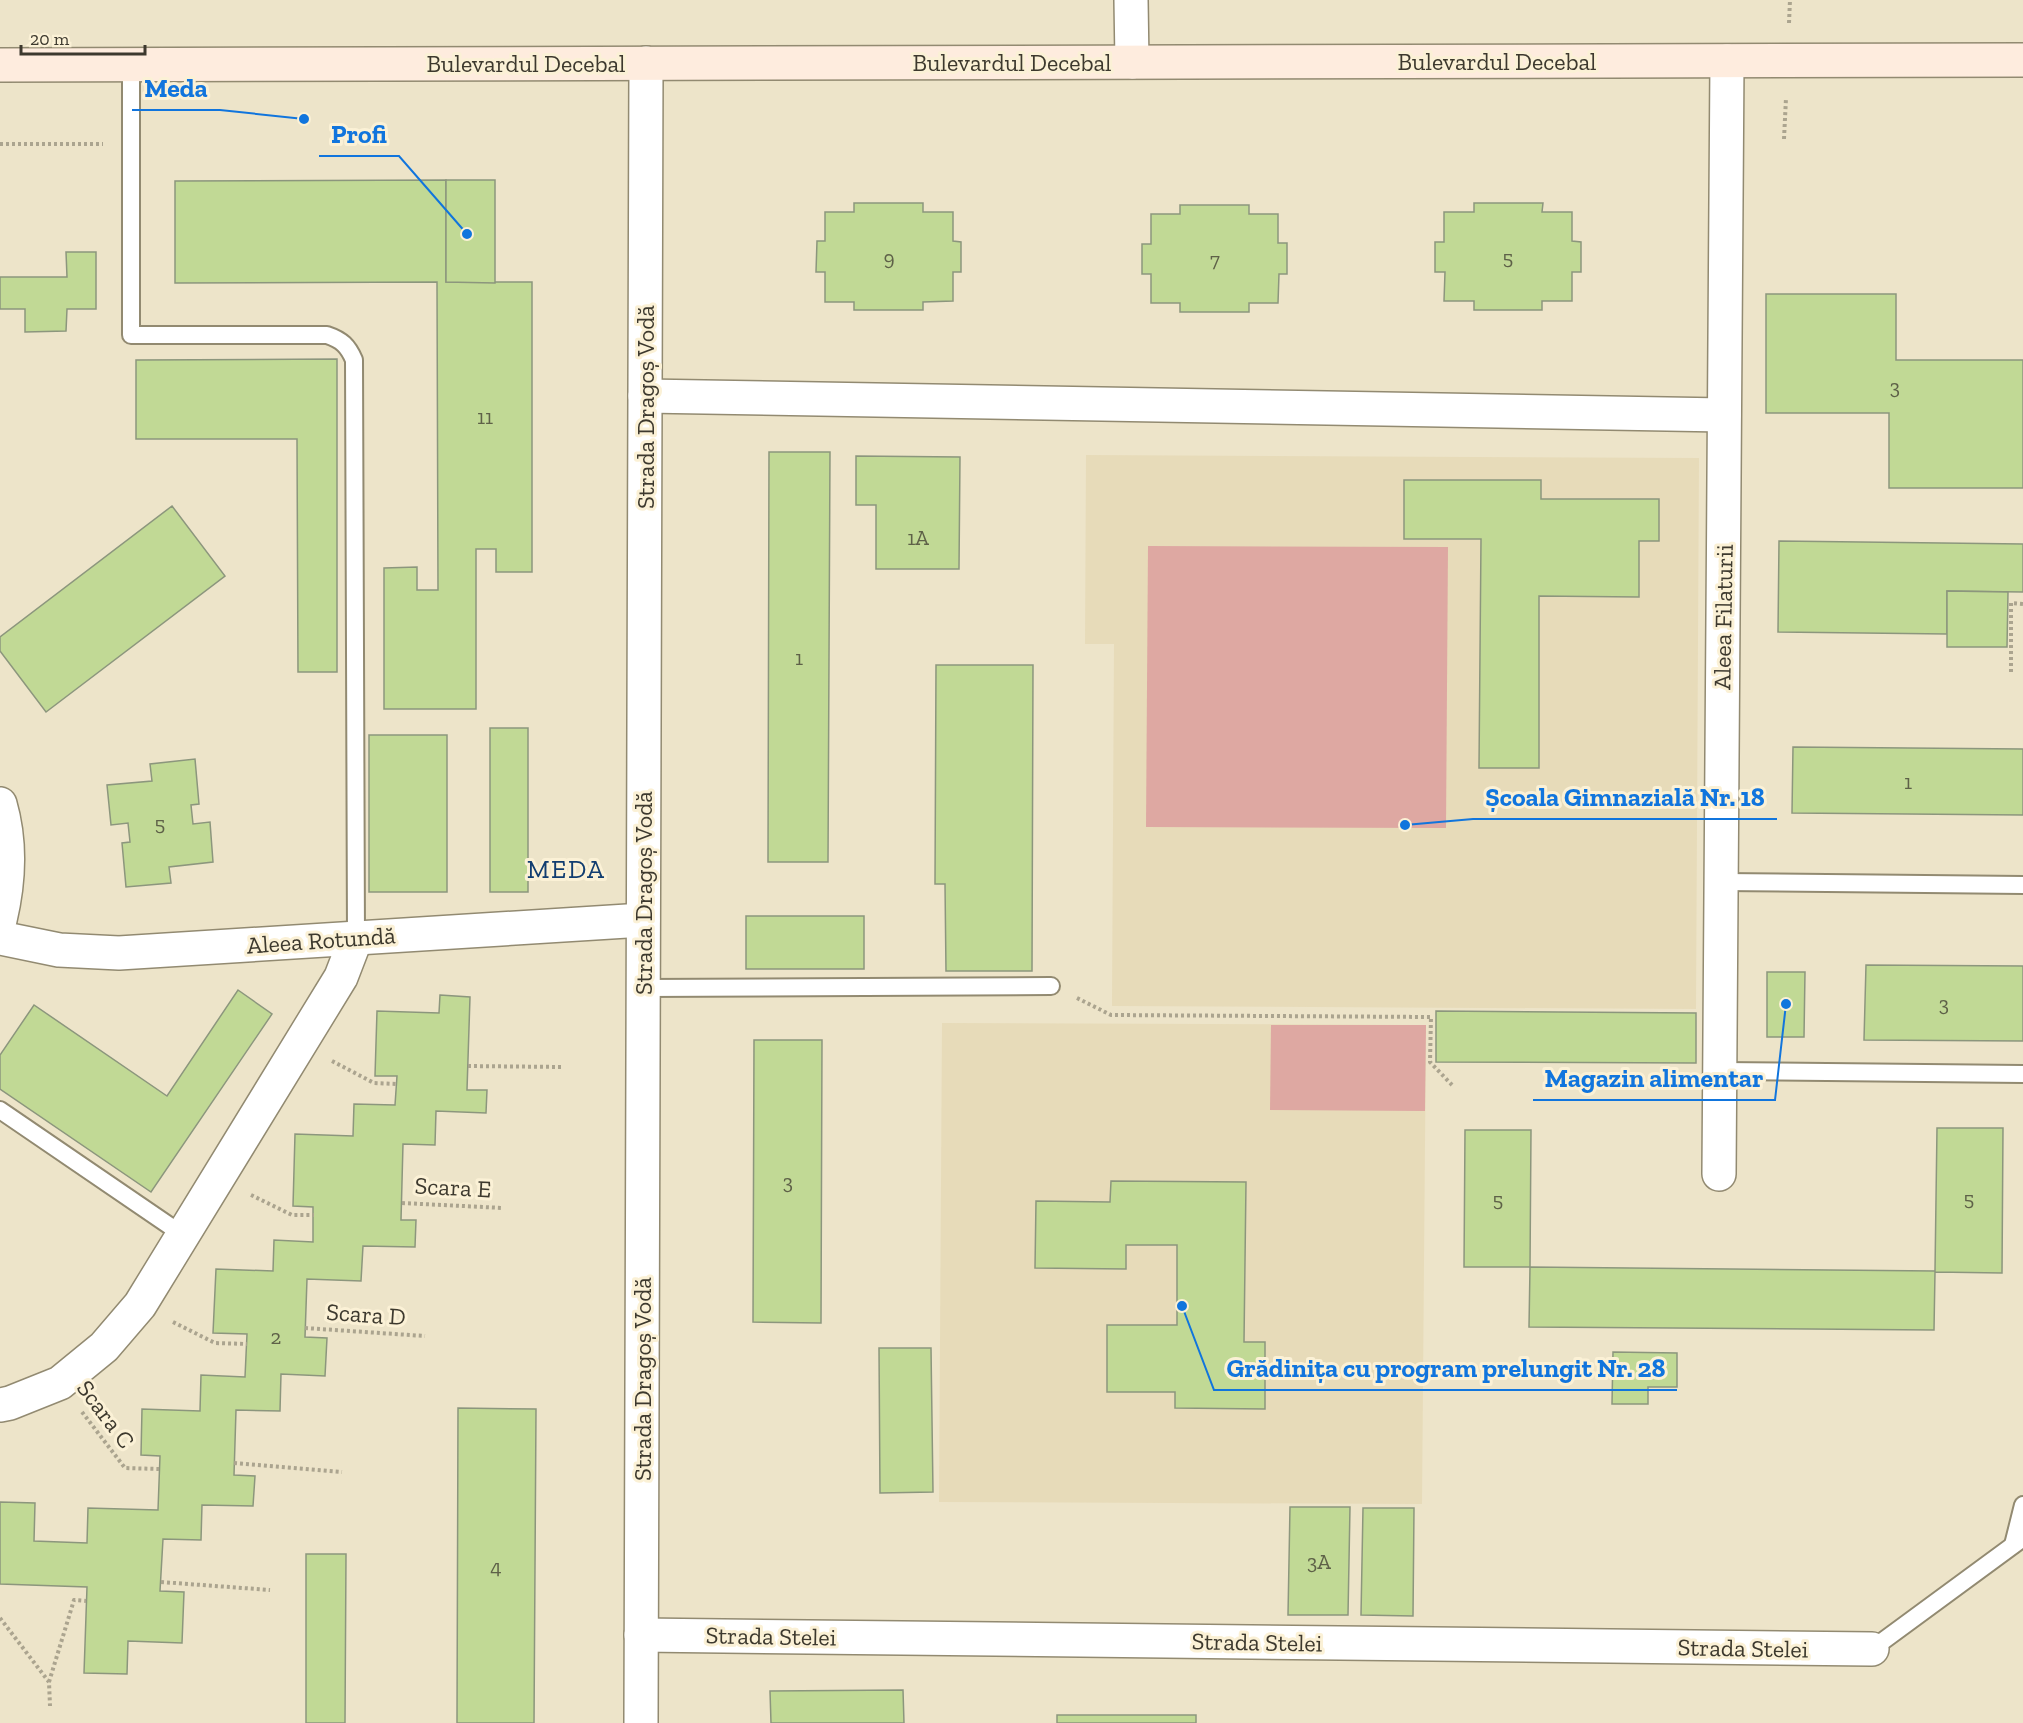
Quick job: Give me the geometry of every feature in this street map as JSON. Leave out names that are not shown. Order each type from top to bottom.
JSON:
[{"type":"main road","name":"Bulevardul Decebal","points":[[0,64],[2023,60]]},
{"type":"street","points":[[1131,0],[1132,62]]},
{"type":"street","name":"Aleea Filaturii","points":[[1719,1174],[1727,61]]},
{"type":"street","name":"Strada Dragoș Vodă","points":[[640,1723],[646,63]]},
{"type":"street","points":[[645,396],[1724,415]]},
{"type":"street","points":[[0,804],[8,855],[6,894],[0,920]]},
{"type":"street","name":"Aleea Rotundă","points":[[0,938],[59,950],[119,953],[643,920]]},
{"type":"street","points":[[0,1405],[60,1383],[104,1347],[140,1305],[340,977],[356,938]]},
{"type":"street","name":"Strada Stelei","points":[[641,1635],[1872,1649]]},
{"type":"lane","points":[[131,64],[130,335],[327,335],[340,339],[349,349],[354,360],[356,938]]},
{"type":"lane","points":[[1722,882],[2023,885]]},
{"type":"lane","points":[[643,988],[1051,986]]},
{"type":"lane","points":[[1720,1071],[2023,1074]]},
{"type":"lane","points":[[0,1110],[183,1235]]},
{"type":"lane","points":[[1872,1649],[2018,1541],[2023,1505]]},
{"type":"path","points":[[1789,24],[1790,0]]},
{"type":"path","points":[[1784,140],[1786,96]]},
{"type":"path","points":[[0,144],[131,144]]},
{"type":"path","points":[[2011,672],[2011,603],[2023,604]]},
{"type":"path","points":[[1051,986],[1111,1015],[1431,1017],[1430,1062],[1452,1085]]},
{"type":"path","points":[[300,1044],[374,1083],[396,1084]]},
{"type":"path","points":[[468,1066],[562,1068]]},
{"type":"path","points":[[217,1179],[292,1215],[314,1215]]},
{"type":"path","name":"Scara E","points":[[402,1203],[503,1208]]},
{"type":"path","points":[[140,1305],[214,1343],[247,1344]]},
{"type":"path","name":"Scara D","points":[[305,1328],[425,1336]]},
{"type":"path","name":"Scara C","points":[[60,1383],[124,1468],[159,1469]]},
{"type":"path","points":[[234,1463],[342,1472]]},
{"type":"path","points":[[161,1582],[270,1590]]},
{"type":"path","points":[[50,1706],[49,1682],[74,1599],[86,1601]]},
{"type":"path","points":[[0,1618],[49,1682]]},
{"type":"shaded area","points":[[1086,455],[1699,458],[1696,1009],[1112,1006],[1114,644],[1085,644]]},
{"type":"shaded area","points":[[1148,546],[1448,547],[1446,828],[1146,827]]},
{"type":"shaded area","points":[[942,1023],[1426,1025],[1422,1504],[939,1502]]},
{"type":"shaded area","points":[[1271,1025],[1426,1025],[1425,1111],[1270,1110]]},
{"type":"building","points":[[446,180],[446,282],[532,282],[532,572],[496,572],[496,549],[476,549],[476,709],[384,709],[384,568],[417,567],[417,590],[438,590],[437,282],[175,283],[175,181]]},
{"type":"building","points":[[446,180],[495,180],[495,283],[446,282]]},
{"type":"building","points":[[854,203],[923,203],[923,212],[953,212],[953,241],[961,242],[961,272],[953,272],[953,301],[923,302],[923,310],[854,310],[854,302],[825,302],[825,272],[816,272],[817,241],[825,241],[825,212],[854,212]]},
{"type":"building","points":[[1474,203],[1543,203],[1542,212],[1572,212],[1572,241],[1581,242],[1581,272],[1572,272],[1572,301],[1542,301],[1542,310],[1474,310],[1474,301],[1444,301],[1445,272],[1435,272],[1435,242],[1444,242],[1444,212],[1474,212]]},
{"type":"building","points":[[1180,205],[1249,205],[1249,214],[1278,214],[1278,243],[1287,243],[1287,274],[1279,274],[1278,303],[1249,303],[1249,312],[1180,312],[1180,303],[1151,303],[1151,274],[1142,274],[1142,244],[1151,244],[1151,214],[1180,214]]},
{"type":"building","points":[[66,252],[96,252],[96,309],[67,309],[66,331],[25,332],[25,309],[0,309],[0,277],[67,277]]},
{"type":"building","points":[[1766,294],[1896,294],[1896,360],[2023,360],[2023,488],[1889,488],[1889,413],[1766,413]]},
{"type":"building","points":[[337,359],[337,672],[298,672],[297,439],[136,439],[136,360]]},
{"type":"building","points":[[769,452],[830,452],[828,862],[768,862]]},
{"type":"building","points":[[856,456],[960,457],[959,569],[876,569],[876,505],[856,505]]},
{"type":"building","points":[[1404,480],[1541,480],[1541,499],[1659,499],[1659,541],[1639,541],[1639,597],[1539,596],[1539,768],[1479,768],[1481,539],[1404,539]]},
{"type":"building","points":[[172,506],[225,576],[46,712],[0,651],[0,637]]},
{"type":"building","points":[[1779,541],[2023,544],[2023,592],[1947,591],[1947,634],[1778,632]]},
{"type":"building","points":[[1947,591],[2008,592],[2007,647],[1947,647]]},
{"type":"building","points":[[936,665],[1033,665],[1032,971],[946,971],[945,884],[935,884]]},
{"type":"building","points":[[490,728],[528,728],[528,892],[490,892]]},
{"type":"building","points":[[369,735],[447,735],[447,892],[369,892]]},
{"type":"building","points":[[1793,747],[2023,749],[2023,815],[1792,813]]},
{"type":"building","points":[[195,759],[199,804],[191,805],[193,824],[210,822],[213,862],[169,867],[171,883],[126,887],[122,843],[130,842],[128,823],[111,825],[107,785],[152,781],[150,764]]},
{"type":"building","points":[[746,916],[864,916],[864,969],[746,969]]},
{"type":"building","points":[[1866,965],[2023,966],[2023,1041],[1864,1040]]},
{"type":"building","points":[[1767,972],[1805,972],[1804,1037],[1767,1037]]},
{"type":"building","points":[[238,990],[272,1014],[151,1192],[0,1089],[0,1055],[34,1005],[167,1096]]},
{"type":"building","points":[[440,995],[470,997],[467,1090],[487,1090],[486,1113],[436,1111],[435,1145],[403,1144],[401,1220],[416,1220],[415,1247],[363,1246],[361,1281],[307,1279],[305,1337],[327,1338],[325,1376],[281,1374],[280,1411],[236,1410],[234,1475],[255,1476],[253,1506],[202,1505],[201,1540],[163,1539],[160,1591],[184,1592],[182,1643],[128,1641],[127,1674],[84,1673],[87,1587],[0,1584],[0,1502],[35,1503],[34,1541],[87,1543],[88,1508],[158,1510],[160,1456],[141,1455],[142,1409],[200,1411],[201,1375],[245,1377],[247,1334],[213,1333],[216,1269],[273,1271],[274,1240],[313,1242],[313,1207],[293,1206],[295,1134],[353,1136],[354,1104],[395,1105],[397,1076],[375,1076],[377,1011],[439,1013]]},
{"type":"building","points":[[1436,1011],[1696,1013],[1696,1063],[1436,1062]]},
{"type":"building","points":[[754,1040],[822,1040],[821,1323],[753,1322]]},
{"type":"building","points":[[1937,1128],[2003,1128],[2002,1273],[1935,1272],[1934,1330],[1529,1327],[1530,1267],[1935,1271]]},
{"type":"building","points":[[1465,1130],[1531,1130],[1530,1267],[1464,1267]]},
{"type":"building","points":[[1111,1181],[1246,1182],[1244,1342],[1265,1342],[1265,1409],[1175,1408],[1175,1392],[1107,1392],[1107,1325],[1177,1325],[1177,1245],[1126,1245],[1126,1269],[1035,1268],[1036,1201],[1110,1202]]},
{"type":"building","points":[[879,1348],[931,1348],[933,1492],[880,1493]]},
{"type":"building","points":[[1613,1352],[1677,1353],[1677,1387],[1648,1387],[1648,1404],[1612,1404]]},
{"type":"building","points":[[458,1408],[536,1409],[534,1723],[457,1723]]},
{"type":"building","points":[[1290,1507],[1350,1507],[1348,1615],[1288,1615]]},
{"type":"building","points":[[1363,1508],[1414,1508],[1413,1616],[1361,1615]]},
{"type":"building","points":[[306,1554],[346,1554],[345,1723],[306,1723]]},
{"type":"building","points":[[903,1690],[904,1723],[771,1723],[770,1691]]},
{"type":"building","points":[[1057,1715],[1196,1715],[1196,1723],[1057,1723]]},
{"type":"place","name":"Meda","points":[[304,119]]},
{"type":"place","name":"Profi","points":[[467,234]]},
{"type":"place","name":"Școala Gimnazială Nr. 18","points":[[1405,825]]},
{"type":"place","name":"Magazin alimentar","points":[[1786,1004]]},
{"type":"place","name":"Grădinița cu program prelungit Nr. 28","points":[[1182,1306]]},
{"type":"district","name":"MEDA","points":[[566,869]]}]
